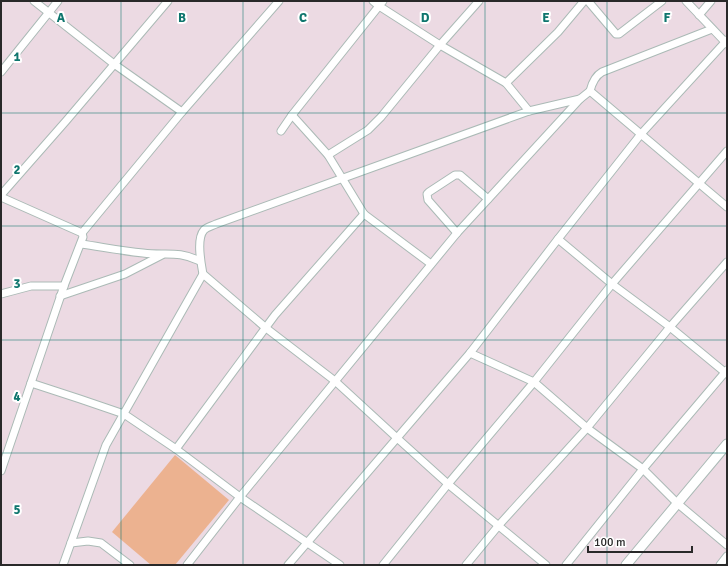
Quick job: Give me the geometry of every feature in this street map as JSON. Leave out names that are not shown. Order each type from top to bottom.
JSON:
[{"type":"street","points":[[34,1],[114,64],[182,112]]},
{"type":"street","points":[[1,72],[58,1]]},
{"type":"street","points":[[82,232],[1,196],[168,1]]},
{"type":"street","points":[[1,471],[60,296],[81,244],[82,232],[182,112],[279,1]]},
{"type":"street","points":[[328,155],[368,130],[381,117],[440,45],[479,1]]},
{"type":"street","points":[[506,83],[558,32],[584,1]]},
{"type":"street","points":[[588,1],[616,34],[662,1]]},
{"type":"street","points":[[288,565],[470,353],[641,134],[726,42],[686,1]]},
{"type":"street","points":[[699,15],[711,1]]},
{"type":"street","points":[[281,131],[378,3],[440,45],[506,83],[529,111]]},
{"type":"street","points":[[188,565],[240,497],[431,264],[488,199],[580,99],[590,91],[591,85],[597,75],[712,29]]},
{"type":"street","points":[[590,91],[727,207]]},
{"type":"street","points":[[546,565],[448,484],[335,381],[266,328],[203,274],[200,261],[200,238],[205,229],[216,224],[529,111],[580,99]]},
{"type":"street","points":[[292,115],[328,155],[364,214],[431,264]]},
{"type":"street","points":[[383,565],[448,484],[534,382],[612,284],[727,151]]},
{"type":"street","points":[[457,233],[428,200],[427,194],[455,175],[460,174],[488,199]]},
{"type":"street","points":[[176,449],[275,315],[364,214]]},
{"type":"street","points":[[558,239],[612,284],[670,327],[726,372],[643,469],[566,565]]},
{"type":"street","points":[[81,244],[143,253],[178,253],[190,256],[200,261]]},
{"type":"street","points":[[60,296],[125,274],[165,254]]},
{"type":"street","points":[[466,565],[499,525],[587,428],[670,327],[727,262]]},
{"type":"street","points":[[63,565],[106,445],[203,274]]},
{"type":"street","points":[[1,294],[31,286],[64,286]]},
{"type":"street","points":[[470,353],[534,382],[587,428],[643,469],[677,503],[727,545]]},
{"type":"street","points":[[31,384],[124,414],[176,449],[240,497],[340,565]]},
{"type":"street","points":[[626,565],[727,444]]},
{"type":"street","points":[[71,543],[88,541],[101,543],[130,565]]},
{"type":"street","points":[[720,565],[727,556]]},
{"type":"shaded area","points":[[175,455],[229,500],[175,565],[151,565],[112,532]]}]
